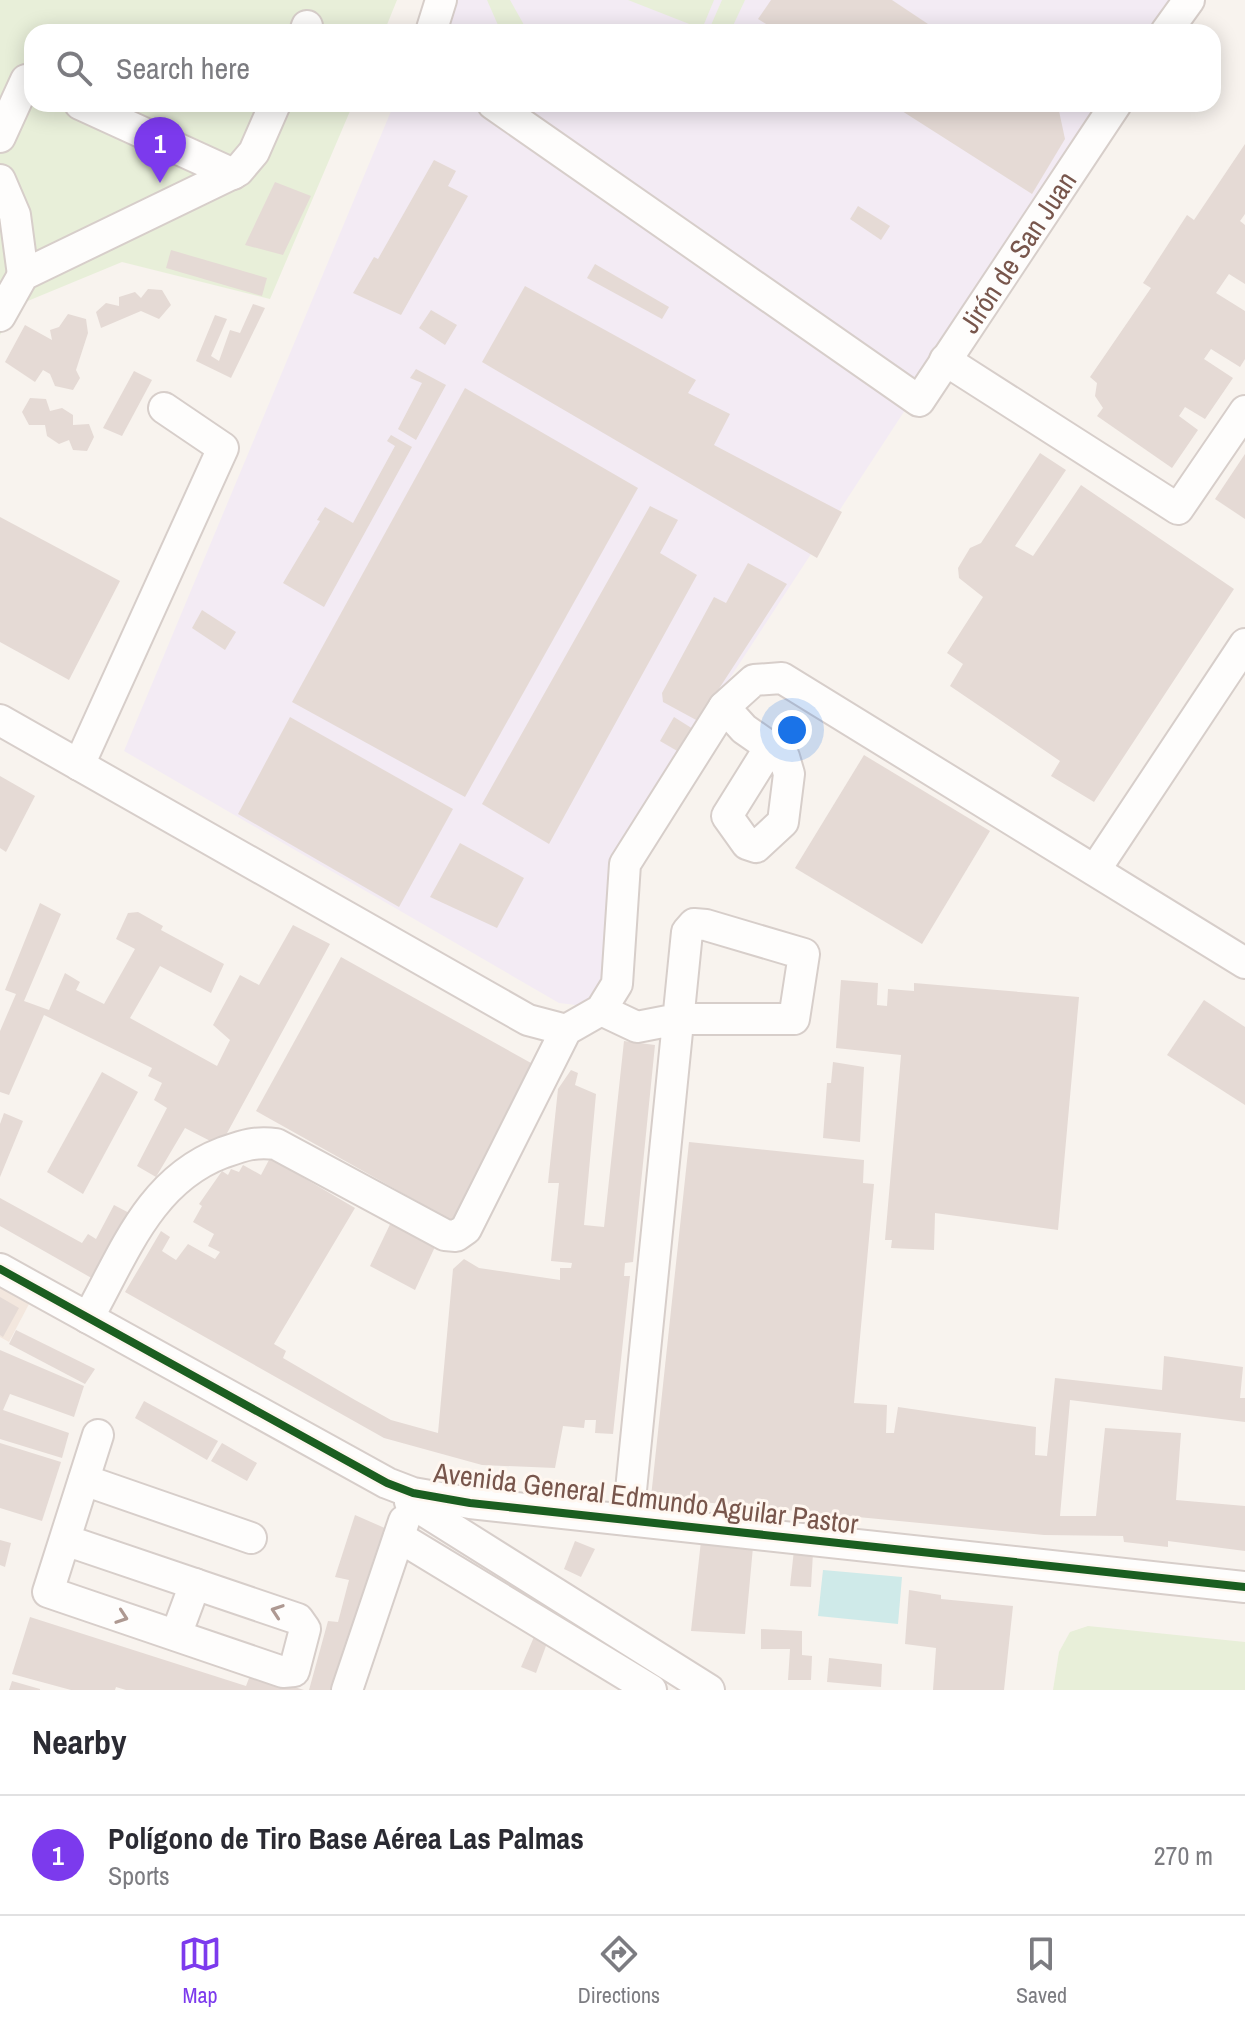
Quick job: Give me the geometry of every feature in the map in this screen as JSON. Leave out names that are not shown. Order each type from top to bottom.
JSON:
[{"type":"street","points":[[434,24],[441,0]]},
{"type":"street","points":[[1172,24],[1189,0]]},
{"type":"street","points":[[0,137],[24,84]]},
{"type":"street","points":[[97,112],[233,174]]},
{"type":"street","points":[[23,275],[233,174],[254,152],[272,112]]},
{"type":"street","name":"Jirón de San Juan","points":[[504,112],[919,401],[1111,112]]},
{"type":"street","points":[[0,180],[19,234],[23,275],[0,316]]},
{"type":"street","points":[[945,360],[1178,509],[1245,411]]},
{"type":"street","points":[[79,765],[223,448],[164,408]]},
{"type":"street","points":[[1095,870],[1245,644]]},
{"type":"street","points":[[88,1318],[154,1199],[197,1163],[255,1141],[276,1144],[445,1235],[456,1236],[466,1229],[566,1030],[601,1010],[617,984],[625,864],[724,707],[754,680],[782,678],[1245,963]]},
{"type":"street","points":[[724,707],[744,729],[770,747]]},
{"type":"street","points":[[0,720],[528,1020],[566,1030]]},
{"type":"street","points":[[601,1010],[637,1027],[678,1019],[794,1019],[804,954],[694,924],[687,932],[678,1019],[628,1520]]},
{"type":"street","name":"Avenida General Edmundo Aguilar Pastor","points":[[0,1269],[411,1497],[1245,1587]]},
{"type":"street","points":[[65,1540],[298,1619],[305,1629],[294,1671],[283,1672],[48,1592],[98,1435]]},
{"type":"street","points":[[84,1480],[251,1538]]},
{"type":"street","points":[[347,1690],[411,1497],[709,1690]]},
{"type":"street","points":[[399,1537],[637,1686],[640,1646]]},
{"type":"street","points":[[176,1635],[195,1584]]},
{"type":"shaded area","points":[[438,0],[1172,0],[1157,24],[428,24]]},
{"type":"shaded area","points":[[391,112],[1100,112],[632,828],[602,989],[584,1006],[559,1003],[124,751]]},
{"type":"shaded area","points":[[0,1288],[29,1304],[9,1342],[0,1337]]},
{"type":"green space","points":[[0,0],[397,0],[387,24],[24,24],[24,112],[350,112],[270,299],[122,262],[18,305],[0,335]]},
{"type":"green space","points":[[487,0],[510,0],[524,24],[498,24]]},
{"type":"green space","points":[[628,0],[714,0],[704,24],[689,24]]},
{"type":"green space","points":[[722,0],[745,0],[734,24],[712,24]]},
{"type":"green space","points":[[1088,1626],[1245,1642],[1245,1690],[1053,1690],[1059,1652],[1070,1632]]},
{"type":"water","points":[[823,1570],[902,1577],[898,1624],[818,1616]]},
{"type":"building","points":[[771,0],[892,0],[928,24],[766,24],[758,19]]},
{"type":"building","points":[[904,112],[1059,112],[1065,139],[1032,194]]},
{"type":"building","points":[[1245,144],[1245,214],[1240,221],[1245,225],[1245,284],[1229,274],[1216,293],[1245,311],[1245,359],[1240,367],[1211,349],[1204,359],[1233,378],[1205,419],[1185,407],[1179,416],[1198,430],[1172,468],[1097,416],[1103,408],[1095,396],[1097,383],[1090,377],[1151,288],[1143,283],[1187,215],[1194,220]]},
{"type":"building","points":[[434,160],[456,171],[448,186],[468,196],[401,315],[353,293],[374,257],[378,259]]},
{"type":"building","points":[[275,182],[311,196],[283,255],[245,245]]},
{"type":"building","points":[[858,206],[890,226],[881,240],[850,219]]},
{"type":"building","points":[[171,250],[267,278],[262,296],[166,268]]},
{"type":"building","points":[[595,264],[669,307],[662,319],[587,278]]},
{"type":"building","points":[[525,286],[696,380],[688,393],[730,414],[714,445],[842,512],[817,558],[482,362]]},
{"type":"building","points":[[148,289],[162,290],[171,305],[159,319],[141,311],[101,328],[96,312],[106,303],[119,306],[119,297],[135,292],[141,298]]},
{"type":"building","points":[[253,304],[265,308],[231,378],[196,361],[215,315],[227,319],[211,356],[219,361],[230,330],[240,333]]},
{"type":"building","points":[[431,310],[457,325],[445,345],[419,328]]},
{"type":"building","points":[[68,314],[86,319],[88,333],[76,370],[80,378],[73,390],[55,386],[50,374],[43,370],[35,382],[5,362],[25,325],[52,340],[50,330],[59,327]]},
{"type":"building","points":[[416,369],[446,385],[416,440],[398,429],[422,383],[410,378]]},
{"type":"building","points":[[134,371],[152,380],[122,436],[103,428]]},
{"type":"building","points":[[465,388],[638,488],[465,797],[292,702]]},
{"type":"building","points":[[30,398],[46,399],[50,411],[62,408],[73,415],[73,425],[89,424],[94,437],[87,451],[73,450],[69,440],[59,444],[47,436],[45,425],[29,425],[22,412]]},
{"type":"building","points":[[391,435],[412,447],[324,607],[283,583],[325,507],[353,523],[395,446],[387,441]]},
{"type":"building","points":[[1040,453],[1066,470],[1015,546],[1033,556],[1081,485],[1234,589],[1094,802],[1051,776],[1060,761],[950,686],[963,664],[947,653],[983,597],[959,578],[958,568],[970,548],[981,543]]},
{"type":"building","points":[[1245,454],[1245,519],[1215,499]]},
{"type":"building","points":[[650,506],[678,520],[660,553],[697,575],[549,844],[482,804]]},
{"type":"building","points":[[0,517],[120,581],[69,680],[0,642]]},
{"type":"building","points":[[748,563],[787,584],[698,721],[663,702],[662,693],[714,597],[726,603]]},
{"type":"building","points":[[202,610],[236,632],[225,650],[192,628]]},
{"type":"building","points":[[290,717],[453,809],[399,907],[238,814]]},
{"type":"building","points":[[674,717],[693,729],[679,752],[660,741]]},
{"type":"building","points":[[864,755],[990,831],[922,944],[795,868]]},
{"type":"building","points":[[0,776],[35,796],[6,852],[0,848]]},
{"type":"building","points":[[460,843],[524,878],[497,928],[430,897]]},
{"type":"building","points":[[40,903],[61,914],[24,1001],[49,1010],[65,973],[80,982],[76,990],[104,1004],[135,949],[116,939],[128,913],[138,912],[163,926],[161,930],[224,964],[211,993],[160,966],[130,1018],[217,1066],[230,1040],[213,1025],[240,975],[259,985],[293,925],[330,944],[220,1146],[185,1128],[156,1177],[137,1166],[167,1108],[154,1100],[162,1083],[148,1076],[152,1068],[44,1015],[9,1095],[0,1092],[0,1031],[16,994],[5,990]]},
{"type":"building","points":[[341,957],[540,1068],[454,1222],[256,1111]]},
{"type":"building","points":[[841,980],[878,983],[877,1005],[887,1006],[888,989],[914,991],[914,983],[1079,997],[1058,1230],[935,1213],[934,1250],[891,1248],[892,1240],[885,1240],[901,1055],[836,1048]]},
{"type":"building","points":[[1204,1000],[1245,1027],[1245,1105],[1167,1055]]},
{"type":"building","points":[[624,1041],[655,1045],[633,1262],[625,1263],[624,1276],[630,1276],[613,1434],[595,1433],[596,1420],[585,1420],[584,1428],[563,1426],[555,1468],[482,1465],[384,1438],[125,1292],[161,1231],[170,1237],[162,1251],[176,1260],[188,1244],[215,1259],[220,1252],[208,1246],[214,1234],[193,1222],[202,1206],[199,1204],[222,1171],[228,1175],[231,1169],[239,1172],[243,1165],[261,1175],[270,1158],[355,1208],[274,1344],[286,1351],[283,1358],[391,1420],[438,1433],[453,1269],[464,1259],[479,1268],[560,1280],[560,1268],[571,1268],[572,1263],[551,1261],[559,1183],[548,1183],[558,1089],[571,1070],[578,1073],[575,1085],[596,1094],[584,1225],[604,1227]]},
{"type":"building","points":[[833,1062],[864,1067],[860,1142],[823,1138],[827,1083],[831,1083]]},
{"type":"building","points":[[102,1072],[138,1092],[83,1194],[47,1172]]},
{"type":"building","points":[[4,1113],[23,1121],[0,1177],[0,1124]]},
{"type":"building","points":[[689,1142],[864,1160],[863,1183],[874,1184],[854,1403],[887,1405],[886,1433],[894,1433],[898,1407],[1036,1427],[1035,1455],[1047,1456],[1055,1378],[1162,1390],[1164,1356],[1243,1367],[1240,1398],[1245,1398],[1245,1422],[1070,1400],[1060,1516],[1096,1516],[1105,1428],[1181,1433],[1176,1500],[1245,1506],[1245,1551],[1168,1541],[1168,1547],[1124,1542],[1123,1536],[1044,1535],[651,1497]]},
{"type":"building","points":[[0,1198],[82,1243],[88,1234],[96,1239],[114,1205],[135,1216],[95,1280],[0,1226]]},
{"type":"building","points":[[395,1214],[440,1236],[415,1290],[370,1266]]},
{"type":"building","points":[[0,1297],[19,1308],[3,1337],[0,1335]]},
{"type":"building","points":[[16,1330],[95,1369],[85,1384],[9,1344]]},
{"type":"building","points":[[0,1350],[84,1386],[74,1417],[10,1394],[3,1410],[69,1433],[62,1458],[0,1439]]},
{"type":"building","points":[[144,1401],[218,1441],[207,1460],[135,1418]]},
{"type":"building","points":[[0,1443],[61,1462],[42,1521],[0,1508]]},
{"type":"building","points":[[222,1443],[257,1463],[247,1481],[211,1461]]},
{"type":"building","points":[[355,1515],[387,1529],[333,1690],[309,1690],[328,1621],[338,1622],[349,1580],[335,1577]]},
{"type":"building","points":[[0,1540],[11,1543],[5,1567],[0,1565]]},
{"type":"building","points":[[575,1541],[595,1549],[581,1577],[564,1569]]},
{"type":"building","points":[[701,1541],[753,1547],[745,1634],[691,1631]]},
{"type":"building","points":[[794,1550],[813,1553],[811,1587],[790,1586]]},
{"type":"building","points":[[909,1590],[941,1595],[941,1599],[1013,1606],[1004,1690],[933,1690],[936,1648],[905,1644]]},
{"type":"building","points":[[30,1617],[246,1686],[251,1673],[304,1690],[126,1690],[116,1687],[115,1690],[71,1690],[12,1674]]},
{"type":"building","points":[[761,1629],[802,1631],[802,1655],[812,1656],[811,1680],[788,1680],[790,1649],[761,1649]]},
{"type":"building","points":[[537,1630],[550,1635],[536,1673],[521,1667]]},
{"type":"building","points":[[829,1658],[882,1664],[881,1687],[827,1682]]},
{"type":"building","points":[[12,1681],[40,1689],[40,1690],[9,1690]]},
{"type":"cycle path","points":[[0,1269],[387,1483],[413,1493],[470,1503],[1245,1587]]},
{"type":"place","name":"Polígono de Tiro Base Aérea Las Palmas","points":[[160,183]]}]
